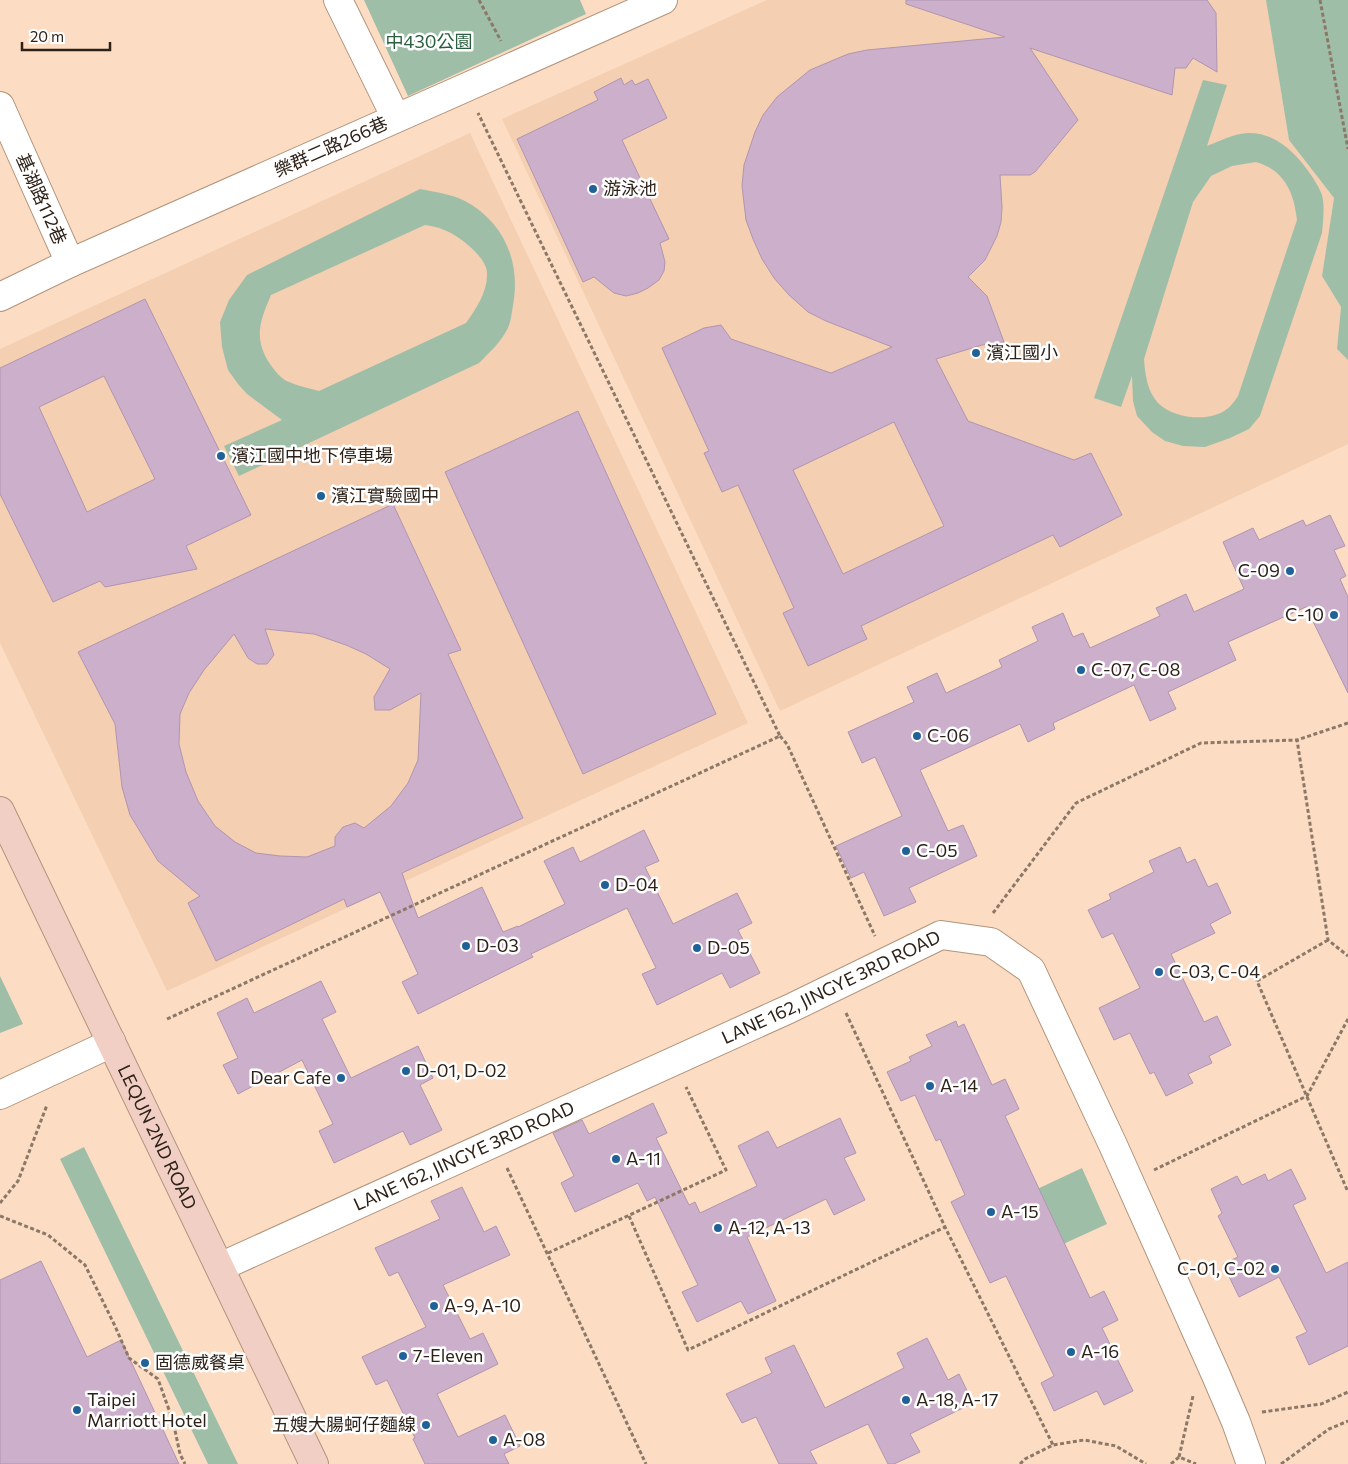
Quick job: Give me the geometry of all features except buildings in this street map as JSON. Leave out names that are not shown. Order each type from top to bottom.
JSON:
[{"type":"street","points":[[338,0],[396,118]]},
{"type":"street","name":"樂群二路266巷","points":[[0,297],[70,263],[663,0]]},
{"type":"street","name":"基湖路112巷","points":[[0,106],[70,263]]},
{"type":"street","name":"LEQUN 2ND ROAD","points":[[0,811],[297,1464]]},
{"type":"street","name":"LEQUN 2ND ROAD","points":[[0,836],[220,1267],[314,1464]]},
{"type":"street","name":"LANE 162, JINGYE 3RD ROAD","points":[[220,1267],[789,1009],[940,935],[991,942],[1031,970],[1236,1422],[1251,1464]]},
{"type":"street","points":[[0,1095],[105,1045]]},
{"type":"path","points":[[479,0],[514,66]]},
{"type":"path","points":[[1320,0],[1348,149]]},
{"type":"path","points":[[464,88],[490,136],[780,736],[787,744],[887,961]]},
{"type":"path","points":[[993,913],[1076,803],[1201,743],[1297,740],[1348,723]]},
{"type":"path","points":[[167,1019],[780,736]]},
{"type":"path","points":[[1297,740],[1328,940],[1348,956]]},
{"type":"path","points":[[1328,940],[1257,981],[1348,1192]]},
{"type":"path","points":[[844,1010],[945,1227],[1054,1445]]},
{"type":"path","points":[[1129,1183],[1306,1096],[1348,1019]]},
{"type":"path","points":[[0,1203],[18,1181],[61,1066]]},
{"type":"path","points":[[548,1254],[726,1170],[682,1079]]},
{"type":"path","points":[[494,1144],[548,1254],[646,1464]]},
{"type":"path","points":[[0,1216],[48,1235],[85,1265],[129,1358],[158,1379],[174,1421],[180,1454],[185,1464]]},
{"type":"path","points":[[629,1216],[688,1350],[945,1227]]},
{"type":"path","points":[[1172,1464],[1179,1456],[1195,1387]]},
{"type":"path","points":[[1236,1422],[1265,1411],[1321,1404],[1348,1392]]},
{"type":"path","points":[[1281,1464],[1329,1429],[1348,1421]]},
{"type":"path","points":[[1020,1464],[1054,1445],[1084,1440],[1116,1446],[1146,1464]]},
{"type":"path","points":[[1179,1456],[1196,1464]]},
{"type":"shaded area","name":"濱江國小","points":[[767,0],[1266,0],[1289,140],[1334,198],[1322,276],[1341,307],[1337,349],[1348,360],[1348,444],[780,711],[502,119]]},
{"type":"shaded area","name":"濱江實驗國中","points":[[470,133],[748,723],[167,991],[0,643],[0,349]]},
{"type":"green space","name":"中430公園","points":[[364,0],[580,0],[586,14],[408,96]]},
{"type":"green space","points":[[1266,0],[1348,0],[1348,360],[1337,349],[1341,307],[1322,276],[1334,198],[1289,140]]},
{"type":"green space","points":[[1203,80],[1227,85],[1207,146],[1232,136],[1247,133],[1267,136],[1276,140],[1299,159],[1314,180],[1322,195],[1324,214],[1322,233],[1260,416],[1249,429],[1230,438],[1205,447],[1183,446],[1165,441],[1152,432],[1137,416],[1133,401],[1132,376],[1121,407],[1094,398]],"holes":[[[1256,162],[1274,170],[1286,184],[1293,200],[1297,220],[1238,396],[1230,407],[1211,416],[1195,417],[1171,412],[1158,403],[1151,393],[1147,382],[1144,359],[1193,202],[1211,176],[1232,166]]]},
{"type":"green space","points":[[420,189],[443,193],[465,201],[490,220],[507,245],[512,259],[515,289],[508,328],[499,342],[479,363],[239,476],[224,446],[282,420],[247,394],[238,384],[228,370],[222,347],[220,322],[229,300],[247,275]],"holes":[[[425,225],[442,229],[464,242],[471,247],[486,267],[486,286],[477,306],[466,323],[319,391],[286,381],[278,374],[265,355],[260,338],[261,321],[271,295]]]},
{"type":"green space","points":[[0,976],[23,1024],[0,1033]]},
{"type":"green space","points":[[84,1147],[238,1464],[208,1464],[60,1159]]},
{"type":"green space","points":[[1082,1168],[1107,1224],[1059,1246],[1033,1191]]},
{"type":"place","name":"游泳池","points":[[593,189]]},
{"type":"place","name":"濱江國小","points":[[976,353]]},
{"type":"place","name":"濱江國中地下停車場","points":[[221,456]]},
{"type":"place","name":"濱江實驗國中","points":[[321,496]]},
{"type":"place","name":"C-09","points":[[1290,571]]},
{"type":"place","name":"C-10","points":[[1334,615]]},
{"type":"place","name":"C-07, C-08","points":[[1081,670]]},
{"type":"place","name":"C-06","points":[[917,736]]},
{"type":"place","name":"C-05","points":[[906,851]]},
{"type":"place","name":"D-04","points":[[605,885]]},
{"type":"place","name":"D-03","points":[[466,946]]},
{"type":"place","name":"D-05","points":[[697,948]]},
{"type":"place","name":"C-03, C-04","points":[[1159,972]]},
{"type":"place","name":"D-01, D-02","points":[[406,1071]]},
{"type":"place","name":"Dear Cafe","points":[[341,1078]]},
{"type":"place","name":"A-14","points":[[930,1086]]},
{"type":"place","name":"A-11","points":[[616,1159]]},
{"type":"place","name":"A-15","points":[[991,1212]]},
{"type":"place","name":"A-12, A-13","points":[[718,1228]]},
{"type":"place","name":"C-01, C-02","points":[[1275,1269]]},
{"type":"place","name":"A-9, A-10","points":[[434,1306]]},
{"type":"place","name":"A-16","points":[[1071,1352]]},
{"type":"place","name":"7-Eleven","points":[[403,1356]]},
{"type":"place","name":"固德威餐桌","points":[[145,1363]]},
{"type":"place","name":"A-18, A-17","points":[[906,1400]]},
{"type":"place","name":"Taipei Marriott Hotel","points":[[77,1410]]},
{"type":"place","name":"五嫂大腸蚵仔麵線","points":[[426,1425]]},
{"type":"place","name":"A-08","points":[[493,1440]]}]
